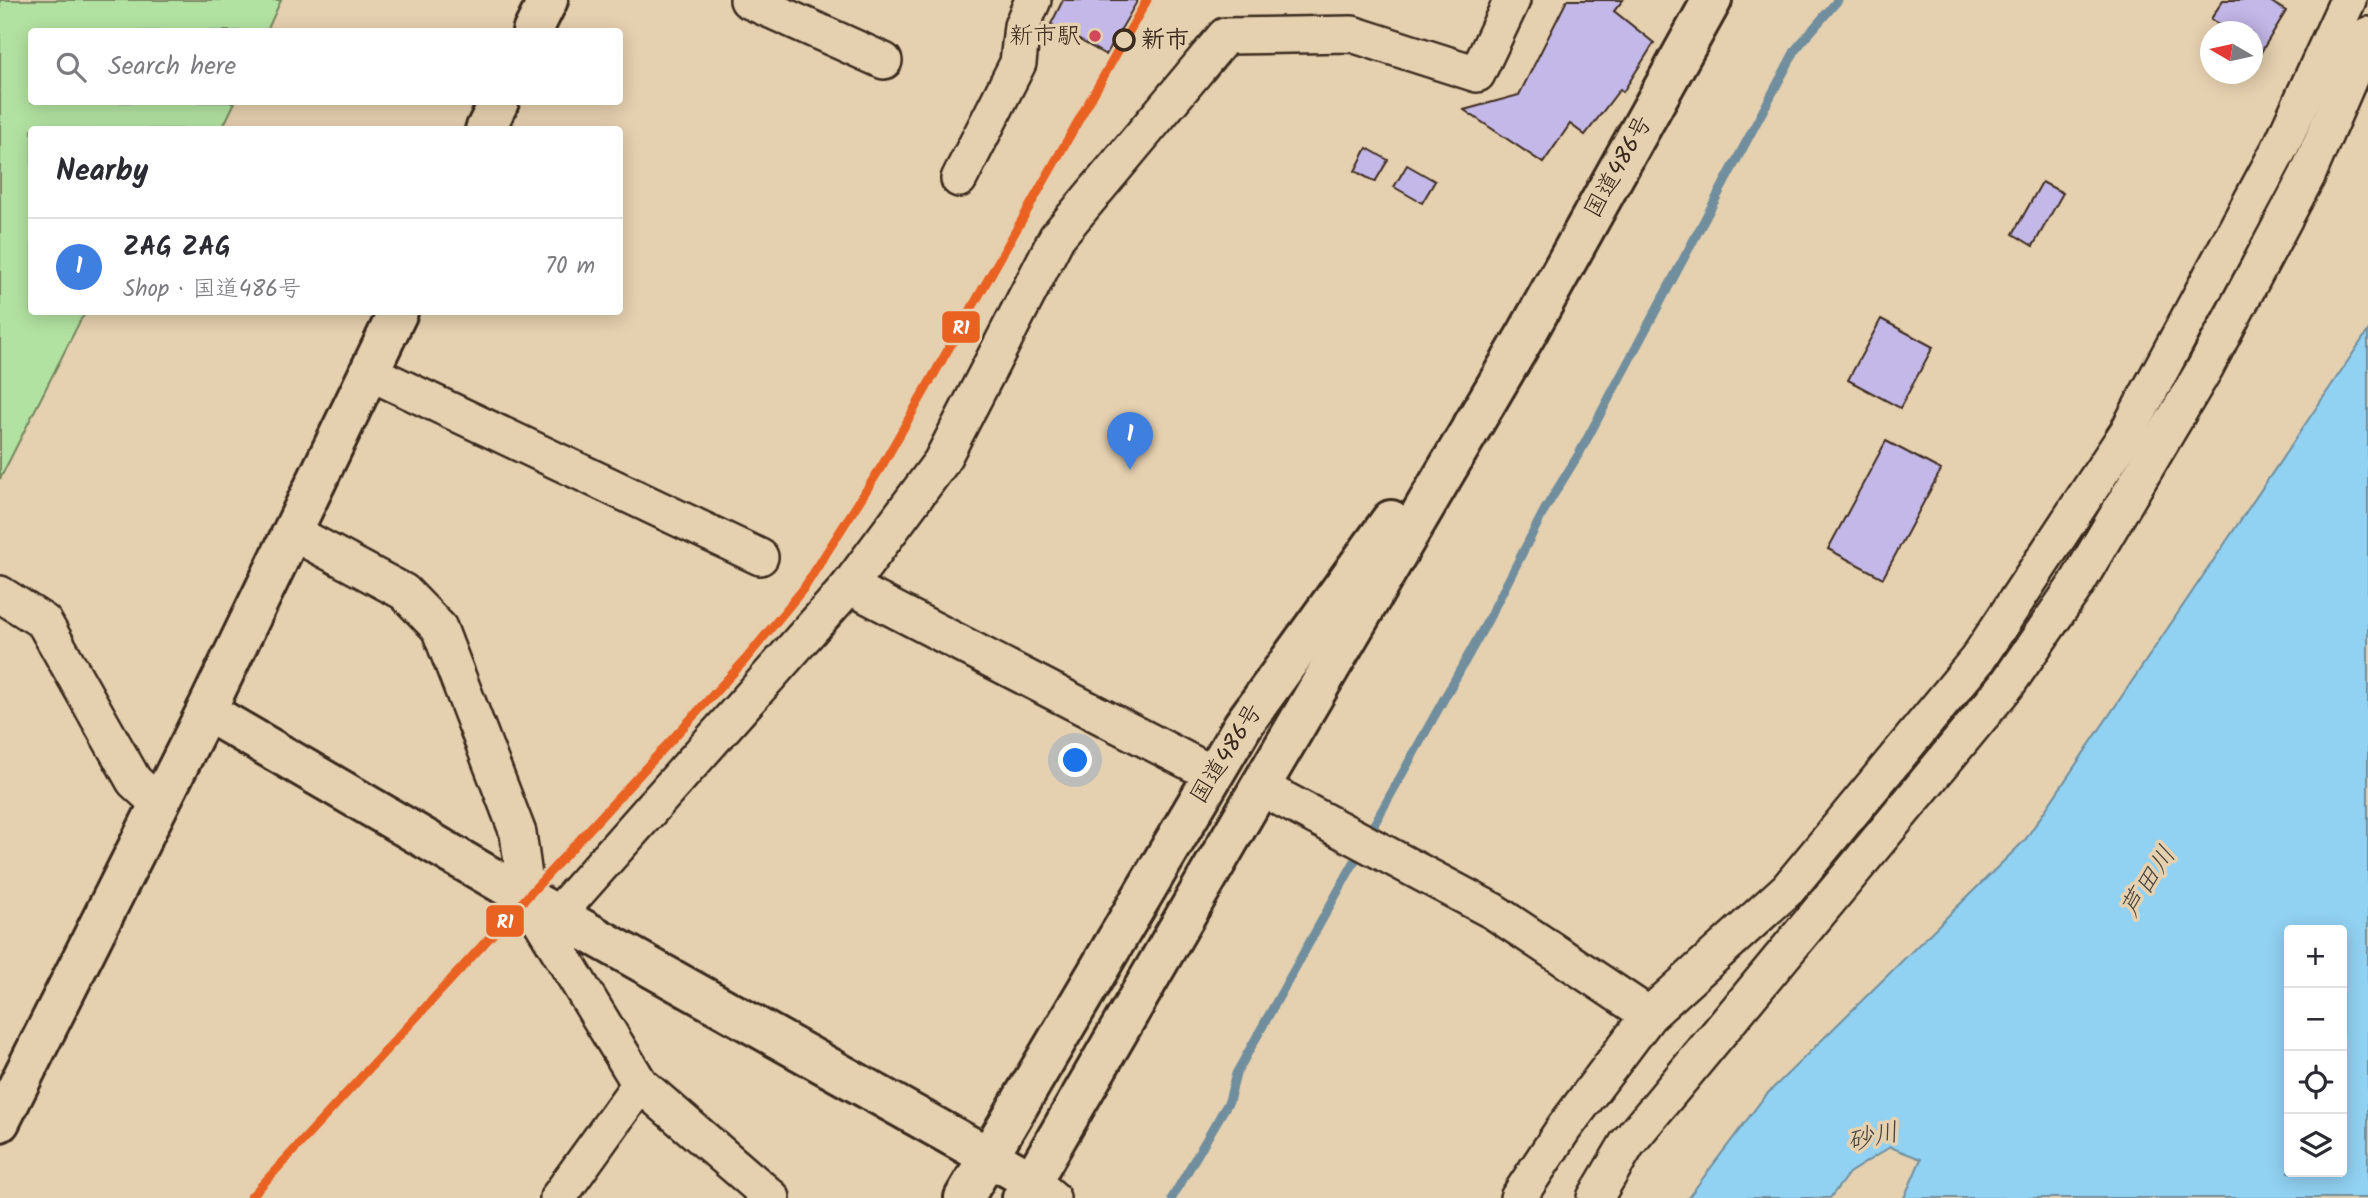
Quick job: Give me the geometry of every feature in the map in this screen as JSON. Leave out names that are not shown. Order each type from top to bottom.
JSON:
[{"type":"main road","points":[[534,28],[548,0]]},
{"type":"main road","name":"国道486号","points":[[1035,1193],[1259,787],[1526,335],[1712,0]]},
{"type":"main road","points":[[487,126],[498,105]]},
{"type":"main road","points":[[0,1122],[205,711],[397,315]]},
{"type":"main road","name":"国道486号","points":[[964,1198],[1242,724],[1526,335]]},
{"type":"main road","points":[[205,711],[542,907],[988,1156],[1035,1193]]},
{"type":"street","points":[[748,0],[884,61]]},
{"type":"street","points":[[959,179],[1018,63],[1022,26],[1033,0]]},
{"type":"street","points":[[542,907],[849,586],[942,462],[1057,237],[1225,36],[1352,34],[1477,74],[1512,0]]},
{"type":"street","points":[[1518,1198],[1564,1128],[1649,1015],[1788,889],[1977,660],[2127,433],[2282,144],[2348,0]]},
{"type":"street","points":[[1595,1198],[1627,1144],[2007,686],[2076,585],[2205,368],[2307,176],[2368,35]]},
{"type":"street","points":[[369,372],[760,557]]},
{"type":"street","points":[[292,531],[404,592],[439,628],[518,833],[542,907],[640,1084],[772,1198]]},
{"type":"street","points":[[849,586],[1213,774]]},
{"type":"street","points":[[0,594],[44,622],[134,781],[159,804]]},
{"type":"street","points":[[1259,787],[1493,911],[1649,1015]]},
{"type":"street","points":[[558,1198],[640,1084]]},
{"type":"green space","points":[[0,0],[281,0],[268,28],[28,28],[28,105],[234,105],[223,126],[28,126],[28,315],[84,315],[0,479]]},
{"type":"water","points":[[2368,331],[2368,1198],[1904,1198],[1921,1159],[1890,1147],[1849,1173],[1830,1198],[1688,1198],[1765,1096],[2025,840]]},
{"type":"building","name":"新市駅","points":[[1063,0],[1138,0],[1106,55],[1051,24]]},
{"type":"building","points":[[1567,0],[1623,0],[1614,11],[1654,43],[1623,92],[1620,89],[1585,135],[1570,124],[1543,163],[1464,110],[1519,95]]},
{"type":"building","points":[[2223,0],[2268,0],[2286,11],[2263,49],[2263,21],[2211,19]]},
{"type":"building","points":[[1367,148],[1388,160],[1375,182],[1355,171]]},
{"type":"building","points":[[1407,165],[1435,181],[1422,203],[1394,187]]},
{"type":"building","points":[[2042,182],[2063,193],[2033,246],[2013,234]]},
{"type":"building","points":[[1881,319],[1933,347],[1900,408],[1848,380]]},
{"type":"building","points":[[1886,441],[1941,470],[1883,578],[1828,549]]},
{"type":"waterway","points":[[1367,837],[1488,620],[1545,509],[1580,452],[1796,49],[1838,0]]},
{"type":"waterway","points":[[1172,1198],[1229,1101],[1236,1074],[1361,850]]},
{"type":"transit line","name":"R1","points":[[250,1198],[745,660],[804,588],[883,464],[1147,0]]},
{"type":"place","name":"新市駅","points":[[1095,36]]},
{"type":"place","name":"新市","points":[[1124,40]]},
{"type":"place","name":"ZAG ZAG","points":[[1130,470]]},
{"type":"water label","name":"芦田川","points":[[2149,882]]},
{"type":"water label","name":"砂川","points":[[1873,1138]]}]
